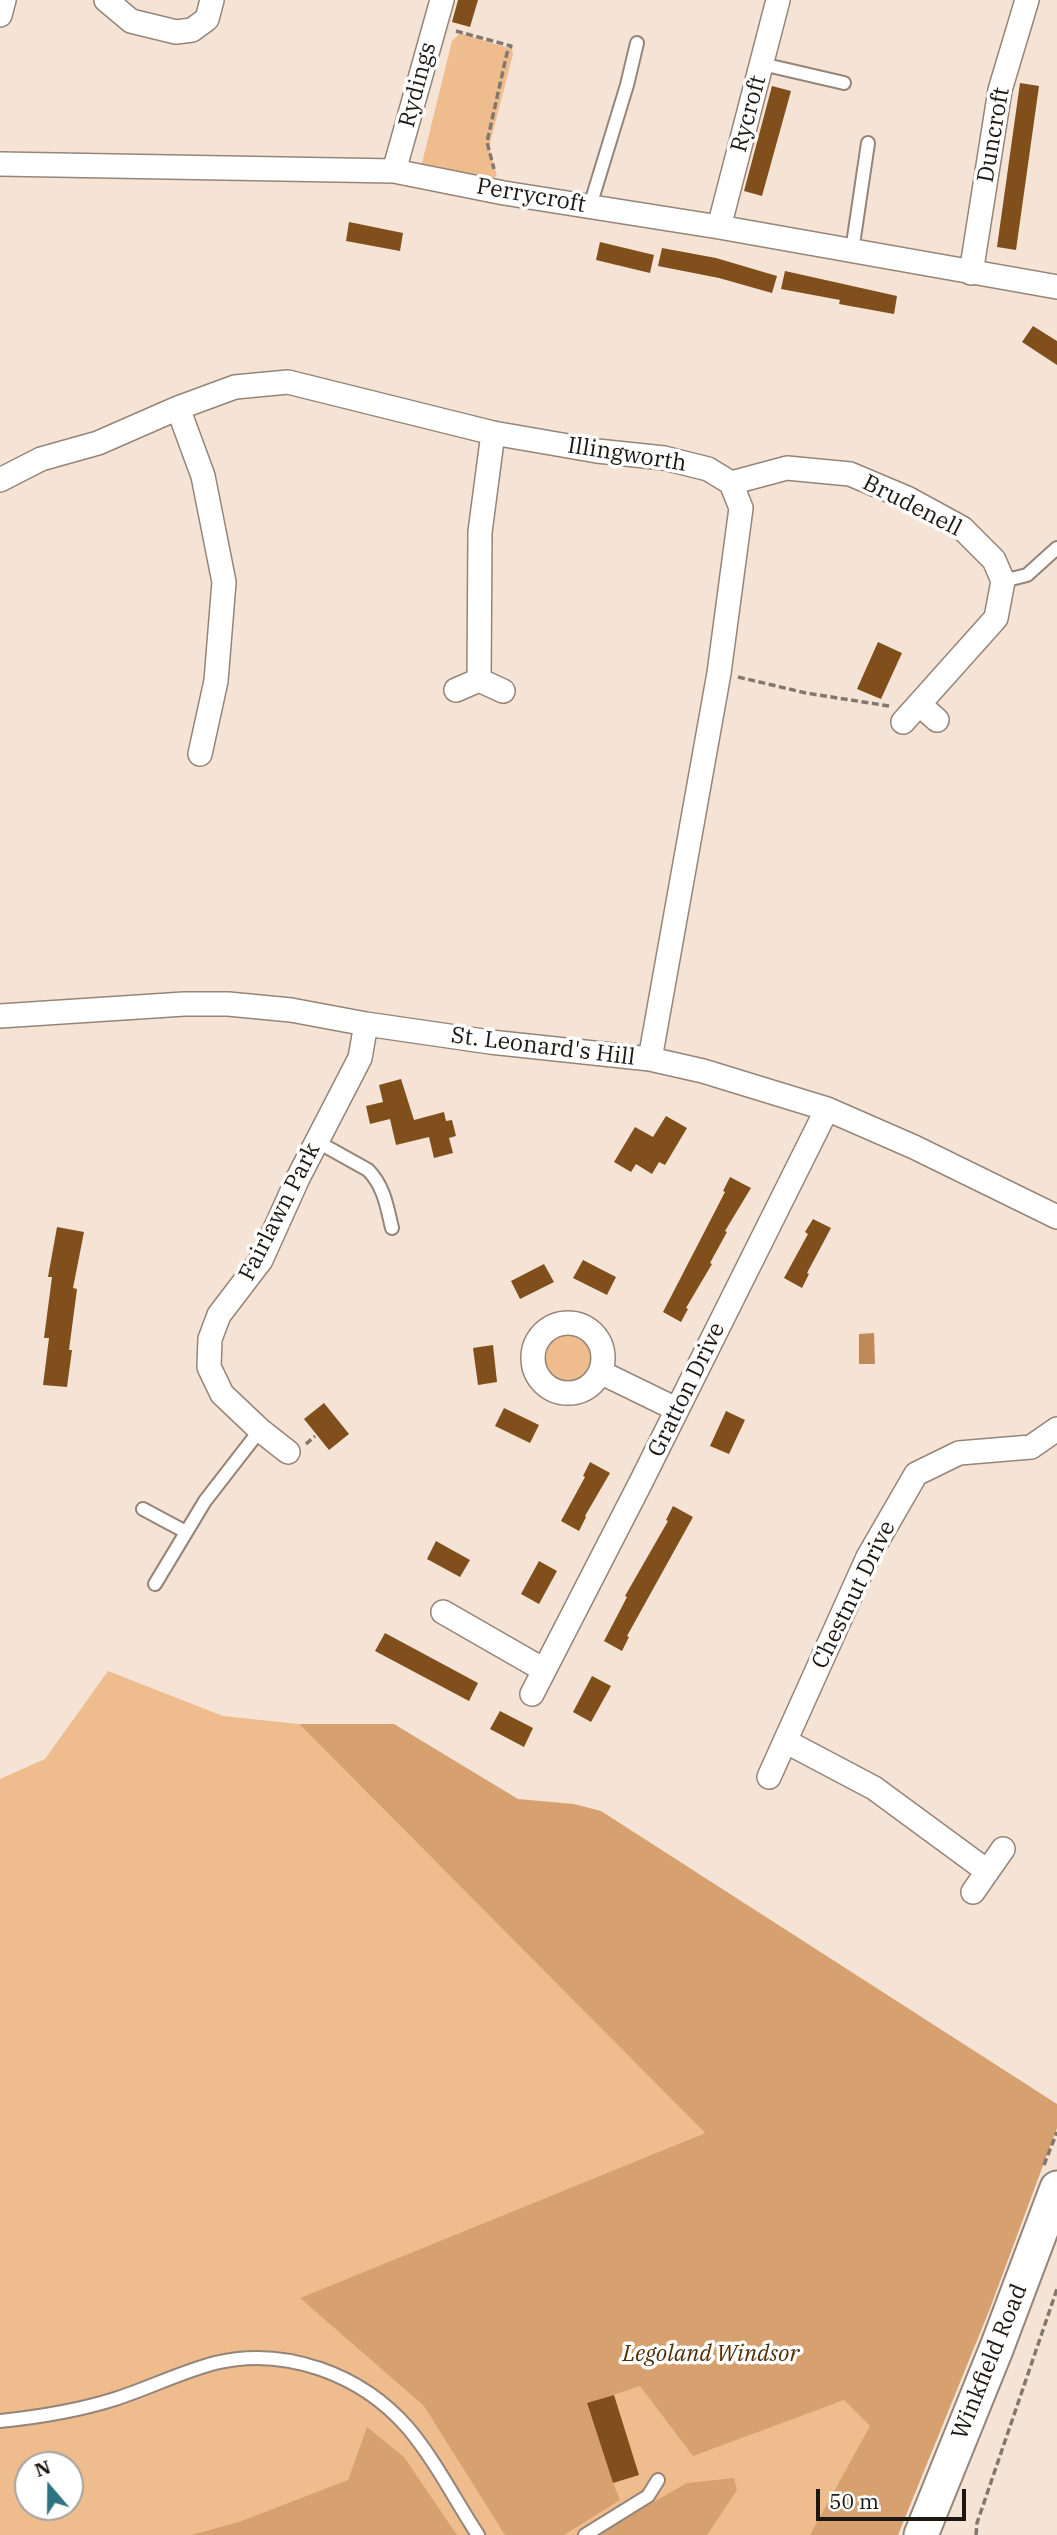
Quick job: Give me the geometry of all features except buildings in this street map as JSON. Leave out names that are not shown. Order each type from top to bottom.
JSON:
[{"type":"main road","name":"Winkfield Road","points":[[921,2535],[997,2347],[1057,2188]]},
{"type":"street","points":[[0,15],[4,0]]},
{"type":"street","points":[[106,0],[131,21],[176,32],[192,30],[206,19],[212,0]]},
{"type":"street","name":"Rydings","points":[[394,171],[442,0]]},
{"type":"street","name":"Rycroft","points":[[719,227],[778,0]]},
{"type":"street","name":"Duncroft","points":[[971,273],[1000,90],[1027,0]]},
{"type":"street","name":"Perrycroft","points":[[0,164],[394,171],[504,193],[719,227],[1057,287]]},
{"type":"street","name":"Illingworth","points":[[0,480],[41,459],[98,443],[178,408],[235,387],[288,382],[492,433],[597,451],[664,458],[708,469],[731,482]]},
{"type":"street","points":[[178,408],[203,476],[224,582],[216,681],[200,754]]},
{"type":"street","points":[[479,680],[480,532],[492,433]]},
{"type":"street","name":"Brudenell","points":[[731,482],[787,468],[850,474],[907,498],[962,528],[994,560],[1003,581]]},
{"type":"street","points":[[650,1059],[719,673],[741,508],[731,482]]},
{"type":"street","points":[[937,720],[912,712],[996,618],[1003,581]]},
{"type":"street","points":[[456,690],[479,680],[503,691]]},
{"type":"street","name":"St. Leonard's Hill","points":[[1,1021],[184,1004],[228,1004],[291,1010],[366,1024],[556,1050],[650,1059],[704,1071],[827,1109],[914,1147],[1057,1217]]},
{"type":"street","name":"Fairlawn Park","points":[[288,1452],[229,1402],[214,1382],[209,1367],[210,1339],[219,1315],[261,1260],[316,1141],[360,1058],[366,1024]]},
{"type":"street","name":"Gratton Drive","points":[[532,1694],[827,1109]]},
{"type":"street","points":[[600,1373],[676,1409]]},
{"type":"street","name":"Chestnut Drive","points":[[769,1777],[868,1557],[916,1474],[959,1452],[1031,1447],[1057,1429]]},
{"type":"street","points":[[443,1612],[544,1670]]},
{"type":"street","points":[[785,1741],[874,1788],[987,1871]]},
{"type":"street","points":[[973,1892],[1003,1849]]},
{"type":"lane","points":[[590,206],[637,43]]},
{"type":"lane","points":[[762,64],[844,83]]},
{"type":"lane","points":[[852,251],[868,143]]},
{"type":"lane","points":[[1003,581],[1027,575],[1057,548]]},
{"type":"lane","points":[[316,1141],[374,1176],[383,1194],[392,1228]]},
{"type":"lane","points":[[155,1584],[205,1500],[260,1430]]},
{"type":"lane","points":[[144,1509],[186,1532]]},
{"type":"lane","points":[[0,2421],[95,2405],[230,2360],[266,2358],[301,2363],[352,2382],[396,2416],[420,2444],[478,2535]]},
{"type":"lane","points":[[585,2535],[648,2496],[658,2480]]},
{"type":"path","points":[[434,25],[511,46],[507,53],[487,142],[496,178],[504,193]]},
{"type":"path","points":[[719,673],[806,693],[912,712]]},
{"type":"path","points":[[976,2535],[985,2497],[1057,2289]]},
{"type":"green space","points":[[460,33],[512,49],[513,54],[489,147],[497,176],[492,178],[421,167],[452,41]]},
{"type":"green space","points":[[569,1330],[584,1335],[592,1343],[597,1358],[592,1373],[584,1381],[569,1386],[554,1381],[546,1373],[541,1358],[546,1343],[554,1335]]},
{"type":"green space","name":"Legoland Windsor","points":[[108,1671],[223,1716],[299,1724],[705,2133],[301,2298],[318,2313],[956,2286],[868,2535],[0,2535],[0,1779],[45,1759]]},
{"type":"green space","name":"Legoland Windsor","points":[[299,1724],[394,1724],[518,1799],[574,1804],[601,1811],[1057,2104],[1057,2128],[989,2311],[898,2535],[810,2535],[870,2426],[844,2400],[693,2456],[640,2386],[587,2404],[620,2500],[564,2535],[505,2535],[424,2406],[300,2298],[705,2133]]},
{"type":"green space","points":[[367,2427],[404,2457],[457,2535],[191,2535],[239,2522],[348,2480]]},
{"type":"green space","points":[[734,2478],[737,2490],[707,2535],[595,2535],[687,2483]]},
{"type":"shaded area","points":[[874,1333],[875,1364],[859,1364],[859,1334]]}]
